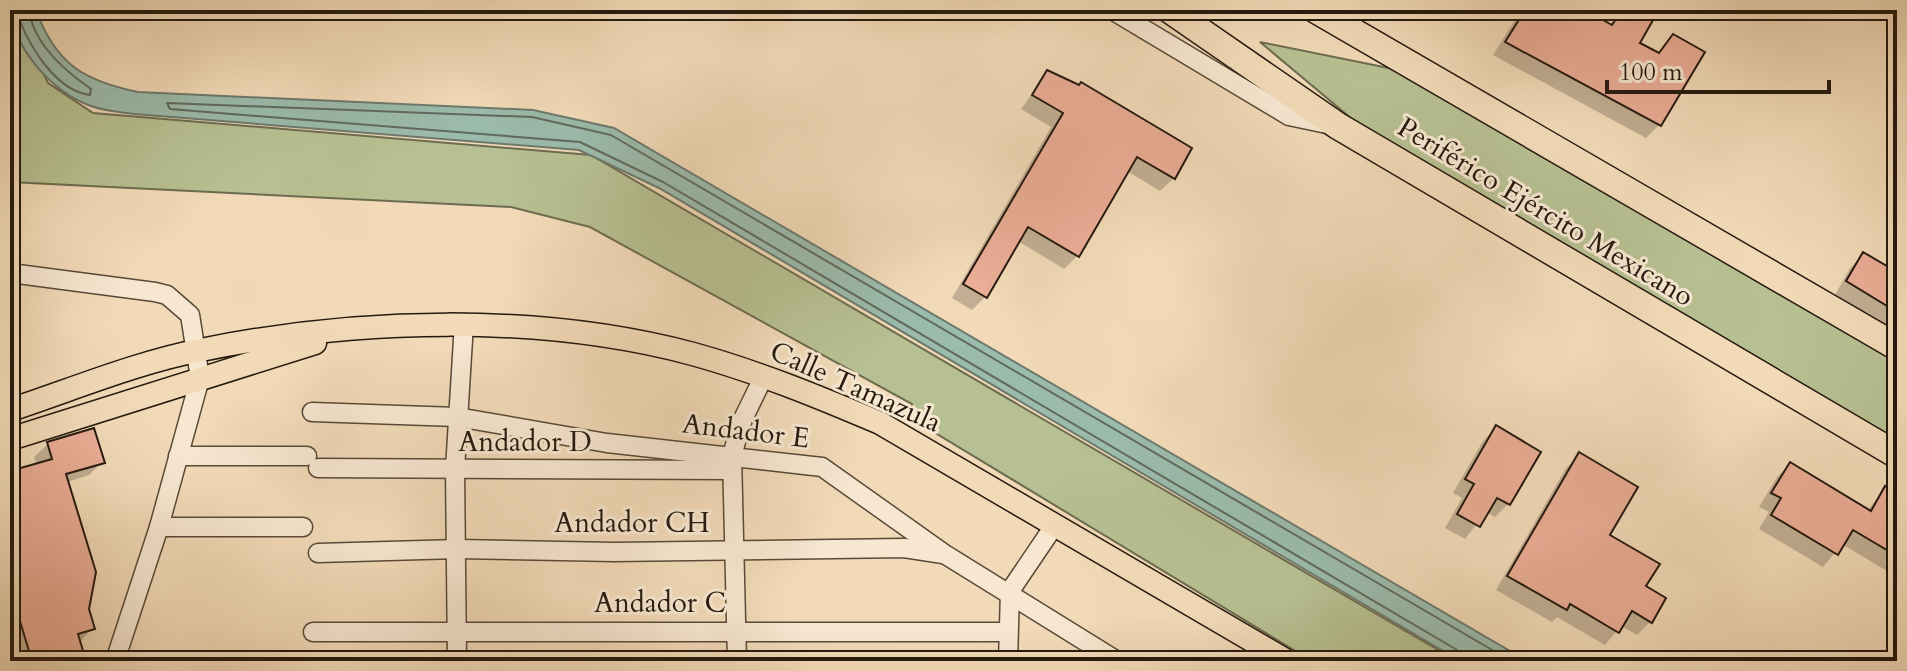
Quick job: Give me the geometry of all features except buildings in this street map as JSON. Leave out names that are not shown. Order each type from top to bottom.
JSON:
[{"type":"highway","name":"Periférico Ejército Mexicano","points":[[1170,10],[1338,126],[1897,455]]},
{"type":"highway","name":"Periférico Ejército Mexicano","points":[[1316,10],[1897,347]]},
{"type":"main road","name":"Calle Tamazula","points":[[350,331],[464,323],[660,348],[764,376],[880,423],[1287,661]]},
{"type":"main road","points":[[10,410],[197,350],[271,338],[350,331]]},
{"type":"main road","points":[[10,439],[350,331]]},
{"type":"street","points":[[1112,10],[1289,116],[1338,126]]},
{"type":"street","points":[[10,273],[167,295],[190,315],[200,378],[159,527],[115,661]]},
{"type":"street","points":[[457,661],[455,469],[464,323]]},
{"type":"street","points":[[737,661],[731,462],[743,419],[764,376]]},
{"type":"street","name":"Andador E","points":[[312,412],[457,417],[731,462],[822,467],[946,555],[1010,591],[1117,661]]},
{"type":"street","points":[[605,470],[607,443]]},
{"type":"street","name":"Andador D","points":[[178,456],[455,469],[605,470],[731,462]]},
{"type":"street","points":[[1008,661],[1010,591],[1054,526]]},
{"type":"street","points":[[159,527],[303,527]]},
{"type":"street","name":"Andador CH","points":[[318,553],[458,549],[904,548],[946,555]]},
{"type":"street","name":"Andador C","points":[[313,632],[1008,632]]},
{"type":"green space","points":[[10,10],[14,10],[48,83],[93,113],[591,155],[1457,661],[1312,661],[909,417],[912,404],[590,227],[511,207],[10,182]]},
{"type":"green space","points":[[1260,42],[1423,75],[1897,350],[1897,450],[1377,140]]},
{"type":"water","points":[[10,10],[36,10],[53,44],[75,68],[103,82],[138,92],[533,110],[614,128],[1527,661],[1460,661],[659,188],[579,150],[101,109],[63,91],[38,68],[20,40]]}]
